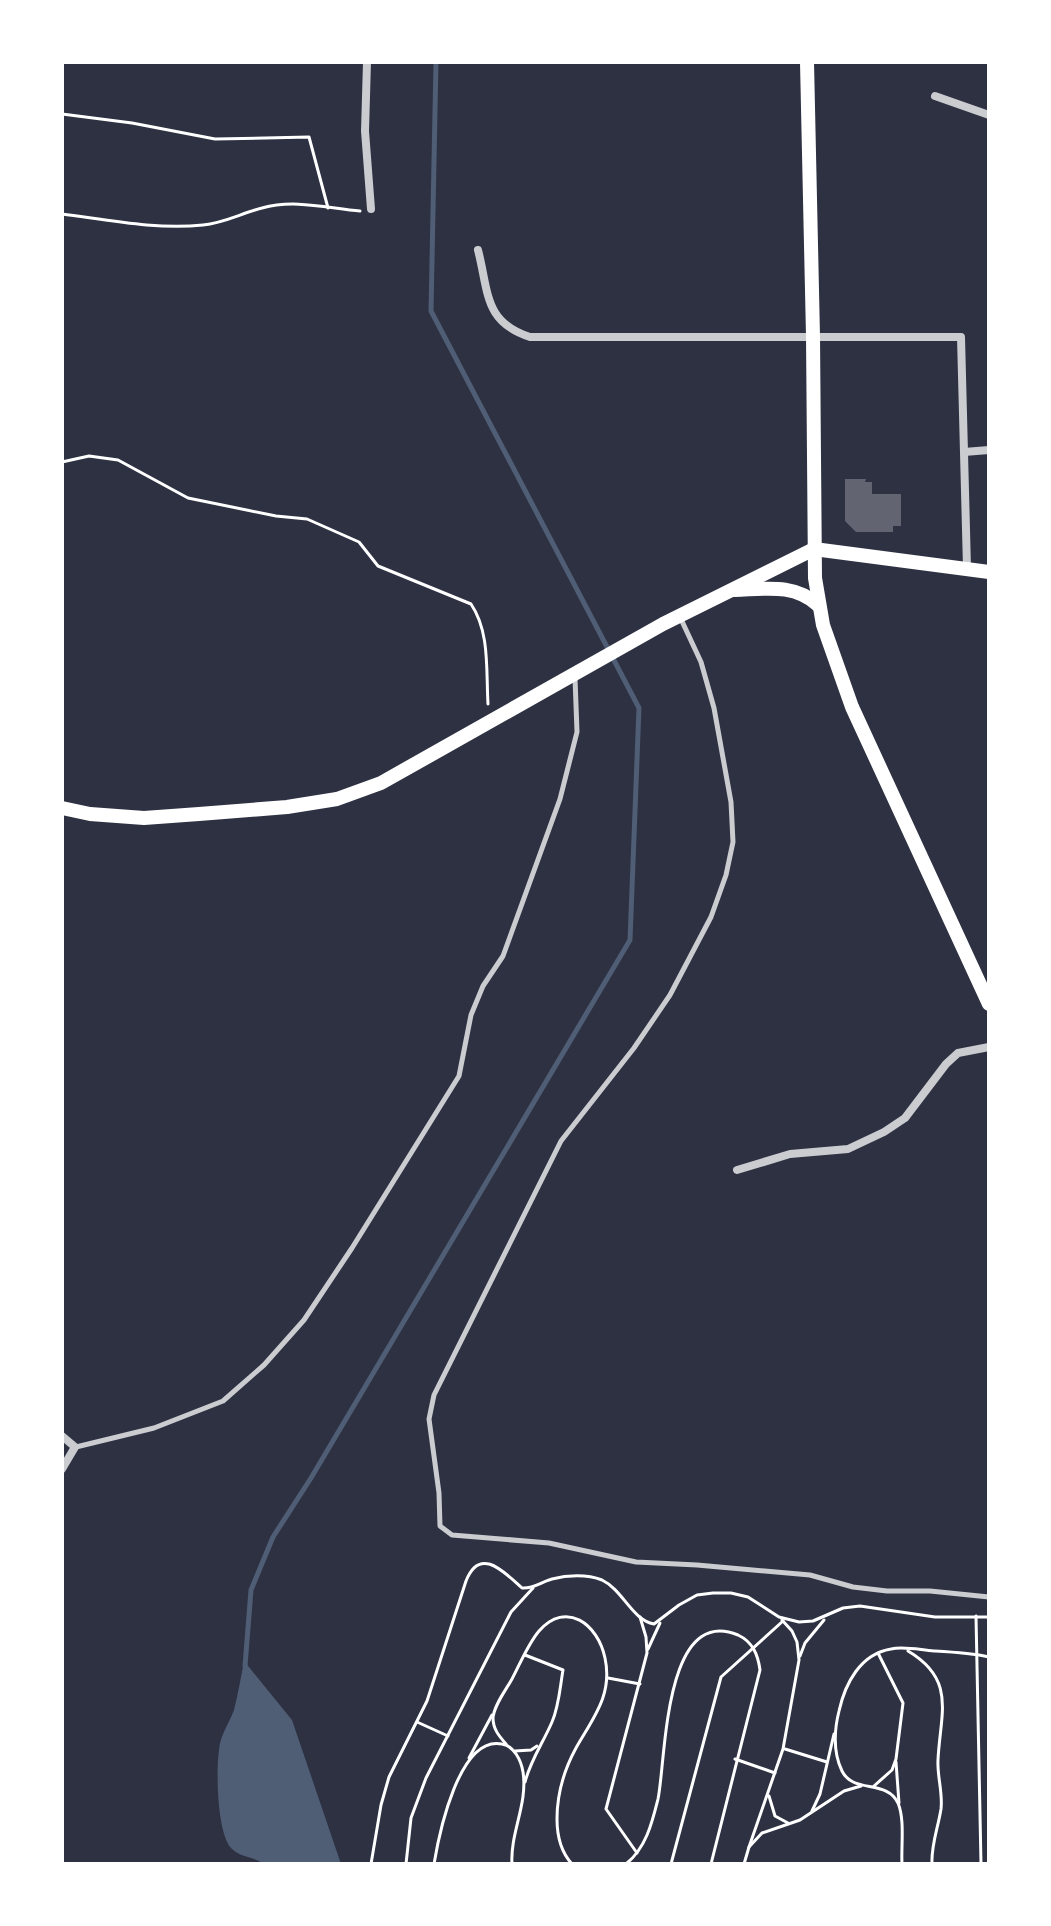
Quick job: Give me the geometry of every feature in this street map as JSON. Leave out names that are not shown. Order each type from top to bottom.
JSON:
[{"type":"main road","points":[[807,62],[814,549],[818,605],[852,707],[989,1004]]},
{"type":"main road","points":[[62,808],[90,814],[144,818],[287,807],[337,799],[381,783],[679,615],[814,549],[989,572]]},
{"type":"main road","points":[[726,591],[792,590],[805,594],[818,605]]},
{"type":"street","points":[[367,62],[365,131],[371,209]]},
{"type":"street","points":[[935,96],[989,115]]},
{"type":"street","points":[[478,250],[494,315],[509,330],[530,337],[961,337],[967,568]]},
{"type":"street","points":[[964,452],[989,450]]},
{"type":"street","points":[[737,1170],[790,1154],[848,1149],[884,1132],[905,1118],[958,1053],[989,1047]]},
{"type":"street","points":[[62,1436],[75,1447],[62,1469]]},
{"type":"lane","points":[[679,615],[701,662],[714,708],[731,802],[733,842],[726,875],[711,917],[670,995],[634,1048],[561,1141],[434,1395],[429,1419],[440,1526],[452,1535],[549,1543],[636,1562],[810,1575],[853,1587],[989,1597]]},
{"type":"lane","points":[[75,1447],[154,1428],[223,1401],[264,1365],[304,1320],[352,1248],[459,1076],[471,1015],[483,986],[503,956],[560,799],[577,732],[575,675]]},
{"type":"path","points":[[62,114],[132,123],[215,139],[309,137],[328,208]]},
{"type":"path","points":[[62,214],[167,227],[205,225],[263,207],[287,204],[371,209]]},
{"type":"path","points":[[62,462],[89,456],[118,460],[188,498],[276,516],[307,519],[359,542],[378,566],[471,604],[478,615],[484,637],[489,723]]},
{"type":"path","points":[[371,1864],[389,1777],[436,1676],[451,1620],[469,1572],[477,1566],[497,1566],[522,1588],[536,1586]]},
{"type":"path","points":[[406,1864],[411,1818],[418,1798],[511,1612],[525,1594],[551,1579],[584,1576],[601,1580],[618,1590],[639,1616],[646,1637],[647,1653]]},
{"type":"path","points":[[639,1616],[654,1624],[697,1595],[731,1593],[748,1597],[781,1619],[797,1642],[799,1660]]},
{"type":"path","points":[[781,1619],[813,1621],[843,1608],[860,1606],[935,1617],[989,1617]]},
{"type":"path","points":[[976,1616],[981,1864]]},
{"type":"path","points":[[744,1864],[783,1749],[799,1660],[805,1643],[826,1617]]},
{"type":"path","points":[[434,1864],[456,1785],[468,1759],[535,1637],[551,1622],[562,1619],[583,1621],[592,1627],[599,1638],[607,1678],[598,1715],[571,1758],[560,1791],[559,1844],[572,1864]]},
{"type":"path","points":[[671,1864],[721,1677],[781,1619]]},
{"type":"path","points":[[637,1853],[606,1809],[650,1640],[662,1620]]},
{"type":"path","points":[[628,1863],[637,1853],[652,1823],[671,1692],[685,1657],[695,1644],[717,1632],[738,1635],[753,1647],[760,1670],[735,1759],[712,1863]]},
{"type":"path","points":[[811,1813],[820,1794],[841,1700],[852,1676],[863,1662],[891,1649],[989,1657]]},
{"type":"path","points":[[905,1649],[929,1667],[939,1682],[943,1698],[938,1758],[941,1804],[931,1851],[932,1864]]},
{"type":"path","points":[[878,1653],[903,1703],[896,1759],[902,1864]]},
{"type":"path","points":[[524,1786],[537,1746],[551,1724],[563,1670],[525,1655]]},
{"type":"path","points":[[607,1678],[640,1684]]},
{"type":"path","points":[[494,1712],[495,1730],[515,1751],[523,1771],[522,1806],[511,1855],[512,1864]]},
{"type":"path","points":[[417,1722],[448,1736]]},
{"type":"path","points":[[835,1726],[839,1764],[844,1776],[862,1785],[888,1791],[896,1799],[900,1810]]},
{"type":"path","points":[[468,1759],[488,1745],[506,1744]]},
{"type":"path","points":[[515,1751],[531,1750],[537,1746]]},
{"type":"path","points":[[783,1749],[827,1762]]},
{"type":"path","points":[[735,1759],[775,1773]]},
{"type":"path","points":[[873,1786],[892,1770],[896,1759]]},
{"type":"path","points":[[749,1847],[762,1833],[791,1824],[844,1791],[862,1785]]},
{"type":"path","points":[[768,1791],[775,1816],[791,1824]]},
{"type":"water","points":[[244,1661],[292,1720],[341,1864],[263,1864],[235,1851],[226,1840],[219,1801],[219,1750],[234,1710]]},
{"type":"building","points":[[845,479],[872,482],[872,494],[901,494],[901,526],[893,526],[893,532],[856,532],[845,521]]},
{"type":"waterway","points":[[245,1666],[251,1590],[273,1537],[630,940],[639,708],[431,311],[436,62]]}]
